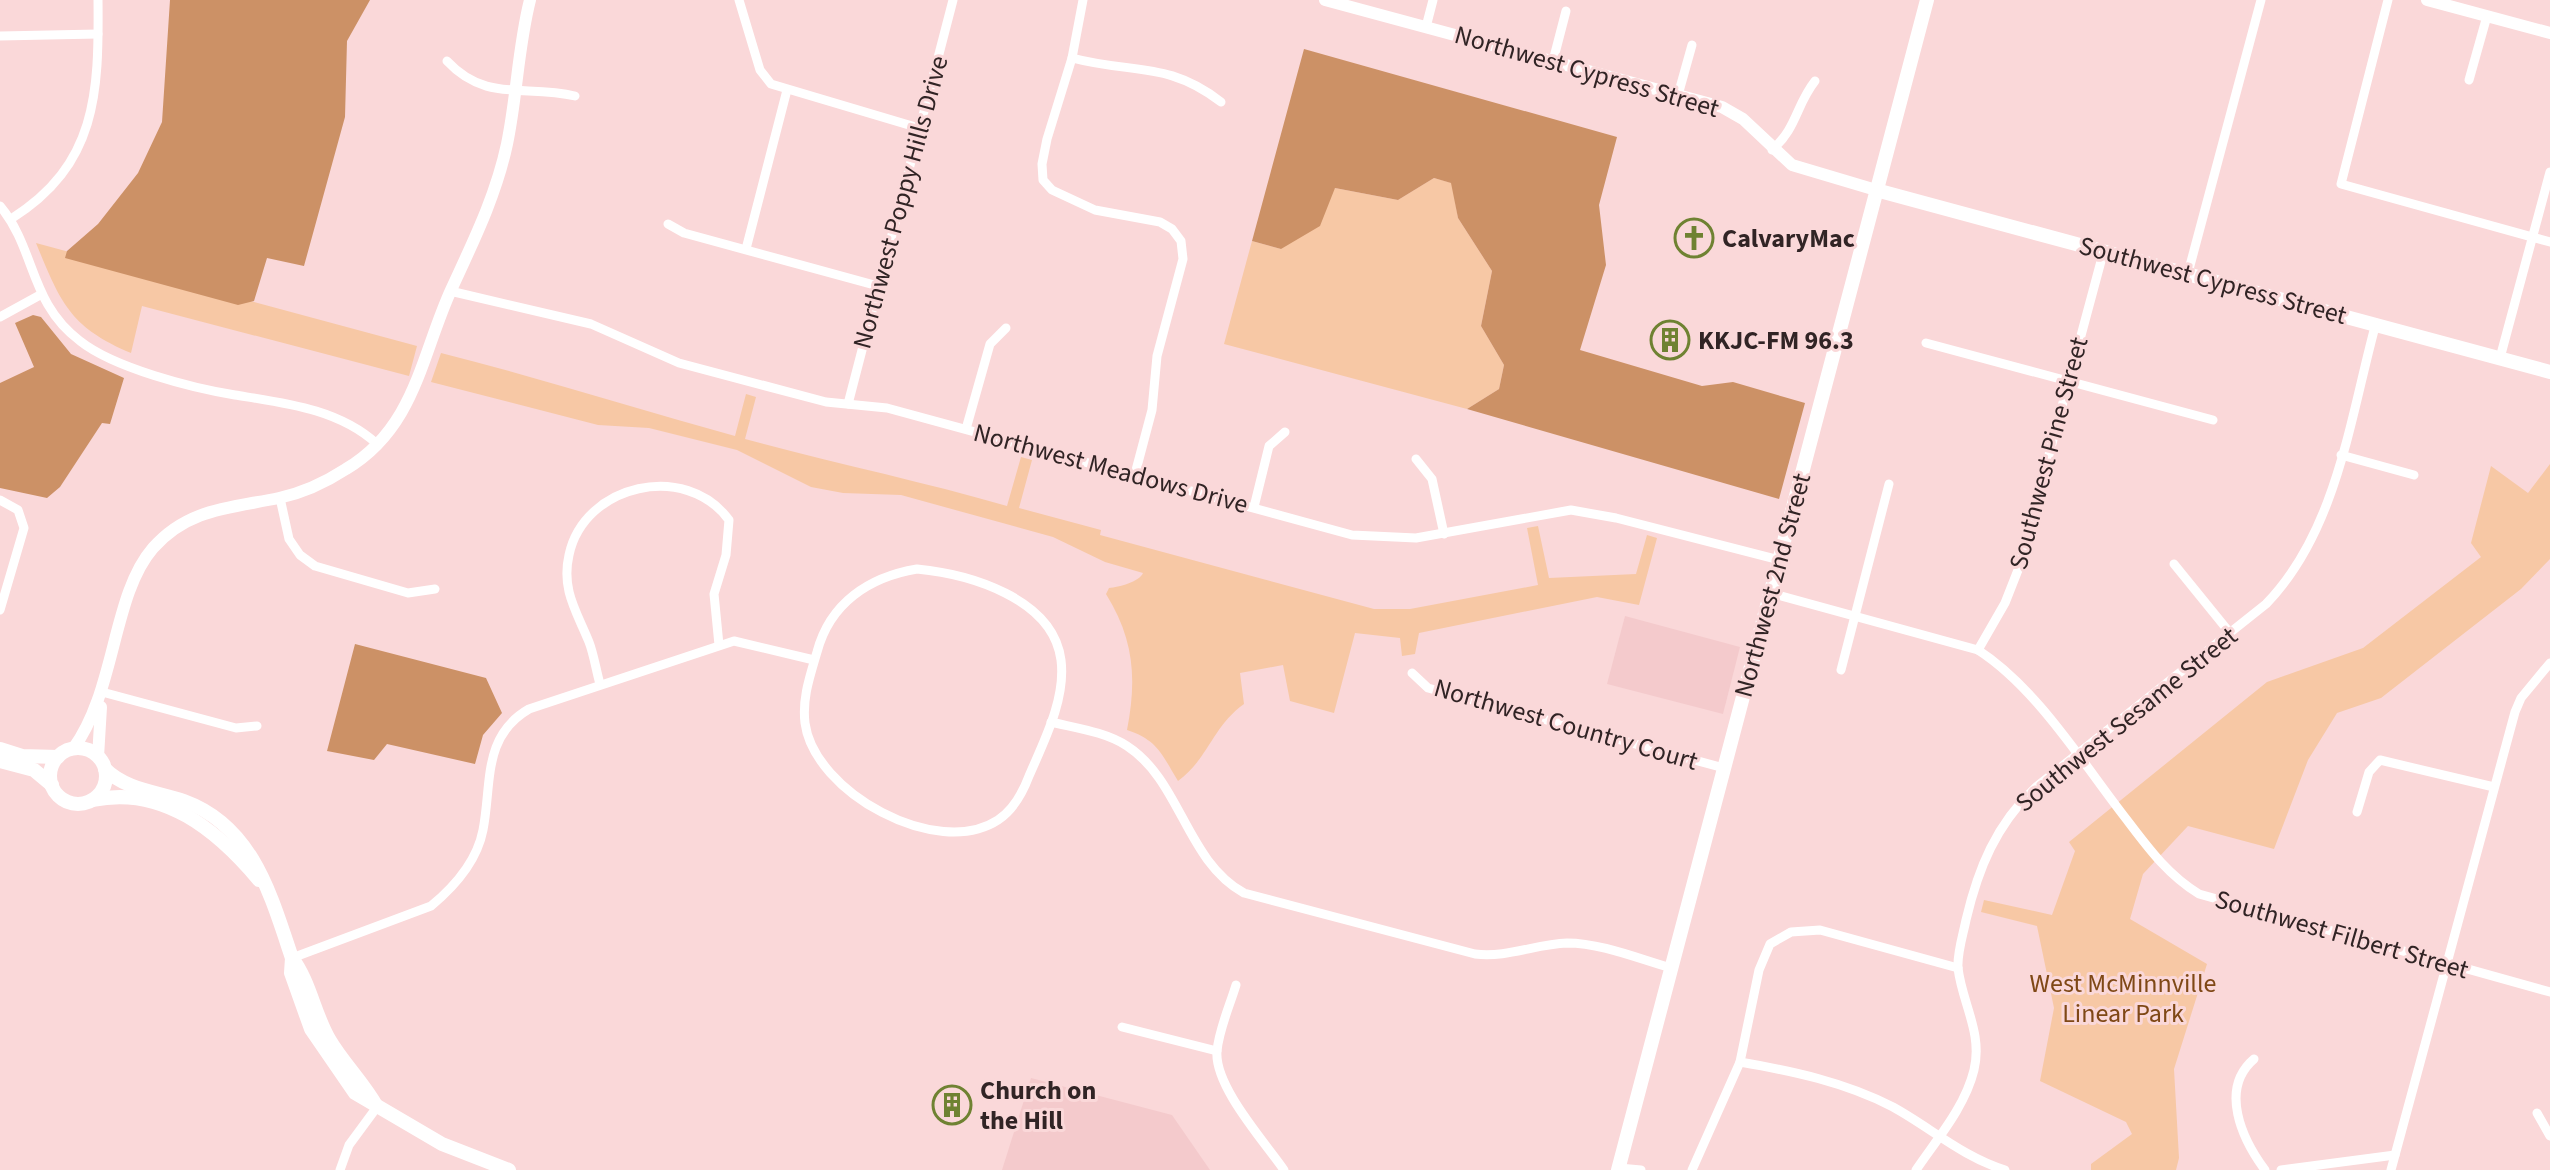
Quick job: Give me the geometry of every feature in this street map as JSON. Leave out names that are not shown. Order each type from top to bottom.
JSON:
[{"type":"main road","name":"Northwest 2nd Street","points":[[1618,1169],[1927,0]]},
{"type":"main road","name":"Southwest Cypress Street","points":[[1876,190],[2550,372]]},
{"type":"main road","points":[[0,749],[22,756],[58,757],[73,749],[82,749],[125,783],[187,802],[214,818],[256,860],[292,958],[301,969],[329,1039],[363,1082],[377,1107],[442,1144],[509,1170]]},
{"type":"main road","points":[[52,785],[51,770],[58,757]]},
{"type":"main road","points":[[0,761],[34,770],[69,803],[121,796],[184,814],[219,836],[270,893]]},
{"type":"main road","points":[[93,800],[104,786],[102,763]]},
{"type":"street","points":[[11,219],[48,191],[78,150],[95,100],[98,0]]},
{"type":"street","points":[[73,749],[85,732],[102,692],[133,584],[153,548],[175,528],[203,512],[280,498],[340,473],[377,444],[405,408],[421,378],[450,291],[477,238],[498,179],[530,0]]},
{"type":"street","points":[[739,0],[760,70],[771,84],[919,128]]},
{"type":"street","name":"Northwest Poppy Hills Drive","points":[[848,404],[953,0]]},
{"type":"street","points":[[1083,0],[1072,58],[1047,139],[1042,164],[1043,180],[1052,190],[1095,210],[1160,222],[1172,229],[1181,241],[1183,259],[1157,356],[1152,410],[1135,474]]},
{"type":"street","name":"Northwest Cypress Street","points":[[1325,0],[1678,95],[1734,113],[1772,150],[1803,170],[1876,190]]},
{"type":"street","points":[[1426,27],[1433,0]]},
{"type":"street","points":[[2188,273],[2261,0]]},
{"type":"street","points":[[2388,0],[2341,184],[2550,242]]},
{"type":"street","points":[[2427,0],[2550,33]]},
{"type":"street","points":[[1553,61],[1566,11]]},
{"type":"street","points":[[2469,80],[2487,16]]},
{"type":"street","points":[[0,36],[98,34]]},
{"type":"street","points":[[1678,95],[1692,45]]},
{"type":"street","points":[[1072,58],[1116,69],[1163,71],[1198,85],[1221,102]]},
{"type":"street","points":[[447,61],[473,84],[515,91],[554,91],[575,96]]},
{"type":"street","points":[[1772,150],[1791,131],[1802,97],[1815,81]]},
{"type":"street","points":[[746,249],[787,90]]},
{"type":"street","points":[[2500,358],[2550,172]]},
{"type":"street","points":[[0,206],[11,219],[40,295],[60,323],[104,357],[233,395],[264,398],[339,418],[356,425],[377,444]]},
{"type":"street","points":[[668,224],[684,233],[878,286]]},
{"type":"street","name":"Southwest Pine Street","points":[[1978,650],[2005,603],[2018,570],[2104,250]]},
{"type":"street","name":"Northwest Meadows Drive","points":[[450,291],[591,324],[679,363],[826,402],[887,408],[1371,538],[1444,534],[1571,510],[1616,518],[1779,560]]},
{"type":"street","points":[[0,317],[40,295]]},
{"type":"street","name":"Southwest Sesame Street","points":[[1916,1170],[1957,1110],[1975,1068],[1974,1026],[1958,968],[1970,905],[1996,836],[2022,801],[2076,754],[2266,604],[2304,558],[2341,455],[2376,323]]},
{"type":"street","points":[[966,429],[990,344],[1006,328]]},
{"type":"street","points":[[1926,343],[2213,420]]},
{"type":"street","points":[[1254,507],[1269,446],[1285,432]]},
{"type":"street","points":[[2341,455],[2414,475]]},
{"type":"street","points":[[1416,459],[1432,479],[1444,534]]},
{"type":"street","points":[[1841,670],[1889,484]]},
{"type":"street","points":[[600,684],[589,642],[573,612],[567,588],[569,553],[586,520],[610,499],[626,492],[657,485],[692,491],[719,507],[729,520],[726,555],[714,594],[719,645]]},
{"type":"street","points":[[280,498],[289,539],[300,555],[315,566],[408,593],[435,589]]},
{"type":"street","points":[[0,500],[18,510],[24,528],[0,610]]},
{"type":"street","points":[[2174,564],[2230,633]]},
{"type":"street","points":[[917,569],[943,571],[1019,600],[1037,615],[1053,636],[1061,673],[1051,722],[1021,794],[998,820],[968,829],[920,827],[899,821],[868,805],[822,763],[805,725],[804,698],[822,634],[833,617],[862,588],[892,573],[917,569]]},
{"type":"street","name":"Southwest Filbert Street","points":[[1770,593],[1978,650],[2015,679],[2162,866],[2199,894],[2550,992]]},
{"type":"street","points":[[292,958],[431,906],[448,892],[469,863],[483,832],[488,774],[501,733],[515,717],[529,709],[719,645],[745,642],[814,660]]},
{"type":"street","points":[[2391,1170],[2521,698],[2550,663]]},
{"type":"street","name":"Northwest Country Court","points":[[1412,673],[1428,688],[1724,768]]},
{"type":"street","points":[[102,692],[236,728],[257,726]]},
{"type":"street","points":[[102,692],[102,763]]},
{"type":"street","points":[[1051,722],[1107,737],[1140,756],[1155,773],[1204,855],[1228,883],[1244,893],[1475,954],[1503,955],[1579,944],[1671,968]]},
{"type":"street","points":[[2357,812],[2369,772],[2380,760],[2494,787]]},
{"type":"street","points":[[1692,1170],[1740,1062],[1763,957],[1770,944],[1791,932],[1820,930],[1958,968]]},
{"type":"street","points":[[1236,985],[1217,1051],[1226,1087],[1284,1170]]},
{"type":"street","points":[[1122,1027],[1217,1051]]},
{"type":"street","points":[[2254,1059],[2238,1077],[2236,1095],[2245,1137],[2265,1170]]},
{"type":"street","points":[[1740,1062],[1818,1078],[1856,1091],[1892,1107],[1983,1163],[2005,1170]]},
{"type":"street","points":[[340,1170],[349,1145],[377,1107]]},
{"type":"street","points":[[2537,1113],[2550,1136]]},
{"type":"street","points":[[2281,1170],[2395,1155]]},
{"type":"street","points":[[1618,1169],[1641,1170]]},
{"type":"shaded area","points":[[170,0],[370,0],[347,41],[345,117],[304,266],[267,258],[254,301],[238,305],[65,258],[67,251],[98,224],[138,173],[162,122]]},
{"type":"shaded area","points":[[1304,49],[1617,137],[1599,205],[1606,265],[1580,350],[1702,386],[1733,382],[1805,403],[1779,499],[1467,409],[1499,389],[1504,365],[1481,326],[1492,271],[1458,218],[1451,183],[1434,178],[1398,200],[1335,188],[1320,226],[1281,249],[1252,241]]},
{"type":"shaded area","points":[[33,315],[41,317],[71,354],[124,378],[110,424],[102,423],[60,487],[47,498],[0,488],[0,383],[34,367],[15,323]]},
{"type":"shaded area","points":[[1625,616],[1740,647],[1723,714],[1607,684]]},
{"type":"shaded area","points":[[355,644],[486,678],[502,713],[483,735],[475,764],[387,744],[374,760],[327,751]]},
{"type":"shaded area","points":[[1031,1078],[1172,1115],[1210,1170],[1002,1170]]},
{"type":"green space","points":[[1434,178],[1452,183],[1458,218],[1492,271],[1481,326],[1504,365],[1499,389],[1467,409],[1224,344],[1252,241],[1281,249],[1335,188],[1398,200]]},
{"type":"green space","points":[[36,243],[417,346],[409,376],[142,306],[131,353],[93,333],[69,310],[52,281]]},
{"type":"green space","points":[[441,353],[735,436],[746,394],[756,397],[745,439],[1007,506],[1021,457],[1032,460],[1019,508],[1101,530],[1100,535],[1374,609],[1410,609],[1538,585],[1527,528],[1538,526],[1549,578],[1636,574],[1647,535],[1657,538],[1639,605],[1597,597],[1419,633],[1415,654],[1402,656],[1400,638],[1355,633],[1334,713],[1290,701],[1283,665],[1240,673],[1244,704],[1225,722],[1197,762],[1178,781],[1153,744],[1127,730],[1132,694],[1131,660],[1122,627],[1106,594],[1109,588],[1133,581],[1143,573],[1105,562],[1053,537],[901,495],[843,493],[811,487],[737,450],[649,428],[598,425],[431,382]]},
{"type":"green space","name":"West McMinnville Linear Park","points":[[2550,464],[2550,559],[2521,589],[2381,698],[2337,713],[2308,760],[2274,849],[2188,826],[2143,874],[2130,919],[2207,964],[2174,1069],[2179,1158],[2176,1170],[2091,1170],[2091,1164],[2132,1134],[2126,1122],[2040,1081],[2054,1008],[2037,926],[1981,912],[1984,900],[2052,915],[2075,851],[2069,842],[2267,682],[2363,648],[2481,557],[2471,543],[2491,466],[2528,493]]},
{"type":"place","name":"CalvaryMac","points":[[1694,238]]},
{"type":"place","name":"KKJC-FM 96.3","points":[[1670,340]]},
{"type":"place","name":"Church on the Hill","points":[[952,1105]]}]
